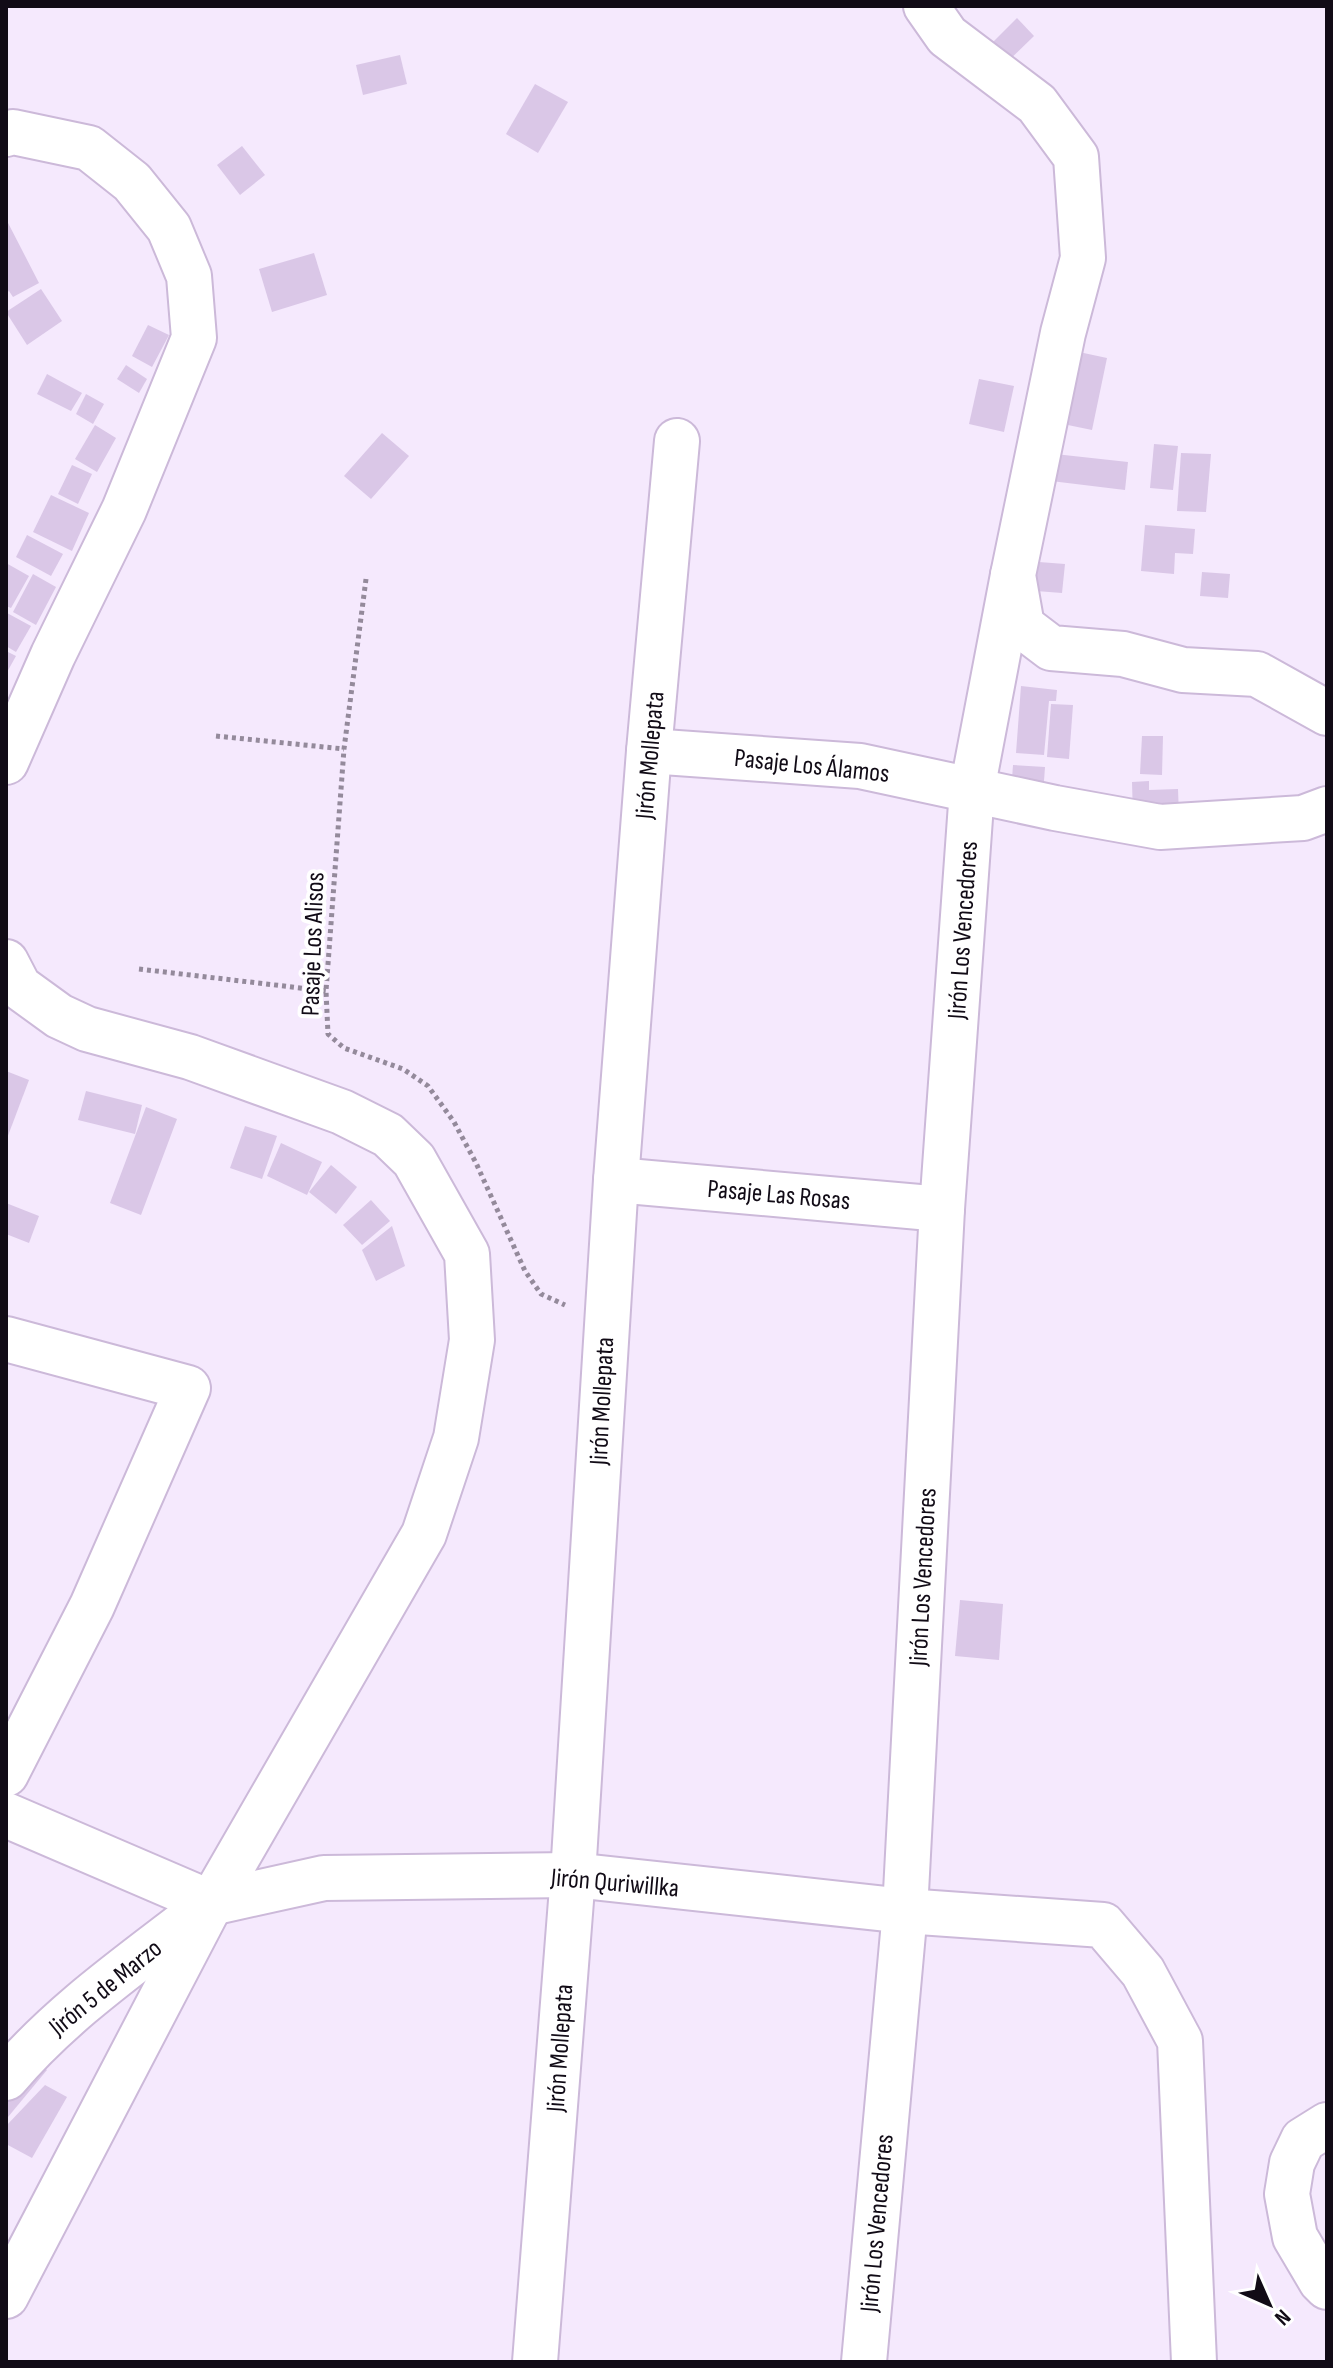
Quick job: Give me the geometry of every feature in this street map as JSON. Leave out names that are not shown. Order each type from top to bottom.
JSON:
[{"type":"street","name":"Jirón Los Vencedores","points":[[864,2362],[905,1911],[942,1209],[972,790],[1063,333],[1083,258],[1076,157],[1037,104],[947,36],[926,6]]},
{"type":"street","points":[[6,134],[13,132],[89,148],[132,182],[169,228],[189,276],[194,338],[124,510],[53,655],[6,762]]},
{"type":"street","name":"Jirón Mollepata","points":[[535,2362],[573,1875],[616,1180],[649,751],[677,441]]},
{"type":"street","points":[[1013,575],[1022,626],[1051,648],[1123,654],[1183,670],[1257,674],[1327,713]]},
{"type":"street","name":"Pasaje Los Álamos","points":[[649,751],[860,766],[1160,827],[1303,818],[1327,809]]},
{"type":"street","points":[[6,2296],[211,1903],[424,1534],[456,1438],[472,1340],[467,1254],[414,1160],[388,1135],[342,1112],[190,1057],[87,1029],[10,988]]},
{"type":"street","name":"Pasaje Las Rosas","points":[[616,1180],[942,1209]]},
{"type":"street","points":[[6,1339],[188,1388],[92,1606],[6,1774]]},
{"type":"street","points":[[6,1815],[211,1903]]},
{"type":"street","name":"Jirón Quriwillka","points":[[211,1903],[324,1878],[573,1875],[905,1911],[1103,1925],[1143,1972],[1180,2041],[1194,2362]]},
{"type":"street","name":"Jirón 5 de Marzo","points":[[6,2078],[30,2050],[83,2002],[211,1903]]},
{"type":"street","points":[[1327,2125],[1303,2140],[1292,2163],[1287,2194],[1295,2237],[1327,2287]]},
{"type":"path","name":"Pasaje Los Alisos","points":[[366,579],[344,749],[326,991],[328,1034],[344,1048],[403,1069],[428,1086],[476,1163],[525,1271],[541,1294],[606,1322]]},
{"type":"path","points":[[216,736],[344,749]]},
{"type":"path","points":[[139,969],[326,991]]},
{"type":"building","points":[[1017,18],[1034,36],[1003,66],[987,48]]},
{"type":"building","points":[[400,55],[407,84],[363,95],[356,65]]},
{"type":"building","points":[[535,84],[568,102],[538,153],[506,134]]},
{"type":"building","points":[[242,146],[265,175],[240,195],[217,165]]},
{"type":"building","points":[[6,219],[39,283],[13,297],[9,291],[6,293]]},
{"type":"building","points":[[314,253],[327,295],[272,312],[259,269]]},
{"type":"building","points":[[41,289],[62,321],[27,345],[6,312]]},
{"type":"building","points":[[148,325],[169,335],[152,367],[132,356]]},
{"type":"building","points":[[1079,352],[1107,358],[1092,430],[1063,424]]},
{"type":"building","points":[[126,365],[147,379],[139,393],[117,379]]},
{"type":"building","points":[[47,374],[82,393],[71,411],[37,394]]},
{"type":"building","points":[[979,379],[1014,386],[1004,432],[969,424]]},
{"type":"building","points":[[86,394],[104,404],[93,424],[76,414]]},
{"type":"building","points":[[95,425],[116,438],[97,472],[75,459]]},
{"type":"building","points":[[382,433],[409,456],[371,499],[344,476]]},
{"type":"building","points":[[1154,444],[1178,446],[1173,490],[1150,488]]},
{"type":"building","points":[[1181,453],[1211,454],[1206,512],[1177,511]]},
{"type":"building","points":[[1055,454],[1128,462],[1125,490],[1051,481]]},
{"type":"building","points":[[72,465],[92,474],[78,504],[58,494]]},
{"type":"building","points":[[51,495],[89,513],[72,551],[33,532]]},
{"type":"building","points":[[1145,525],[1195,529],[1193,554],[1175,553],[1174,574],[1141,571]]},
{"type":"building","points":[[27,535],[63,554],[51,576],[16,557]]},
{"type":"building","points":[[1026,561],[1065,564],[1062,593],[1023,590]]},
{"type":"building","points":[[6,563],[29,576],[11,608],[6,606]]},
{"type":"building","points":[[1202,572],[1230,574],[1228,598],[1200,596]]},
{"type":"building","points":[[33,574],[56,587],[36,625],[13,612]]},
{"type":"building","points":[[7,613],[31,626],[16,652],[6,646]]},
{"type":"building","points":[[6,651],[16,656],[6,674]]},
{"type":"building","points":[[1021,686],[1057,690],[1056,701],[1049,701],[1044,755],[1016,753]]},
{"type":"building","points":[[1051,704],[1073,705],[1069,759],[1047,757]]},
{"type":"building","points":[[1142,736],[1163,736],[1162,775],[1140,774]]},
{"type":"building","points":[[1013,765],[1045,767],[1043,795],[1011,793]]},
{"type":"building","points":[[1149,781],[1149,790],[1178,789],[1179,816],[1133,817],[1132,782]]},
{"type":"building","points":[[6,1071],[29,1080],[6,1141]]},
{"type":"building","points":[[86,1091],[142,1105],[135,1134],[78,1120]]},
{"type":"building","points":[[146,1107],[177,1119],[141,1215],[110,1203]]},
{"type":"building","points":[[245,1126],[277,1136],[262,1179],[230,1168]]},
{"type":"building","points":[[281,1143],[322,1162],[307,1195],[267,1176]]},
{"type":"building","points":[[331,1165],[357,1187],[336,1214],[309,1192]]},
{"type":"building","points":[[371,1200],[390,1221],[362,1245],[343,1225]]},
{"type":"building","points":[[6,1203],[39,1216],[29,1243],[6,1234]]},
{"type":"building","points":[[392,1226],[405,1266],[376,1281],[362,1250]]},
{"type":"building","points":[[960,1600],[1003,1604],[999,1660],[955,1656]]},
{"type":"building","points":[[35,2061],[47,2070],[8,2117],[6,2096]]},
{"type":"building","points":[[45,2085],[67,2097],[32,2158],[6,2144],[6,2126]]}]
